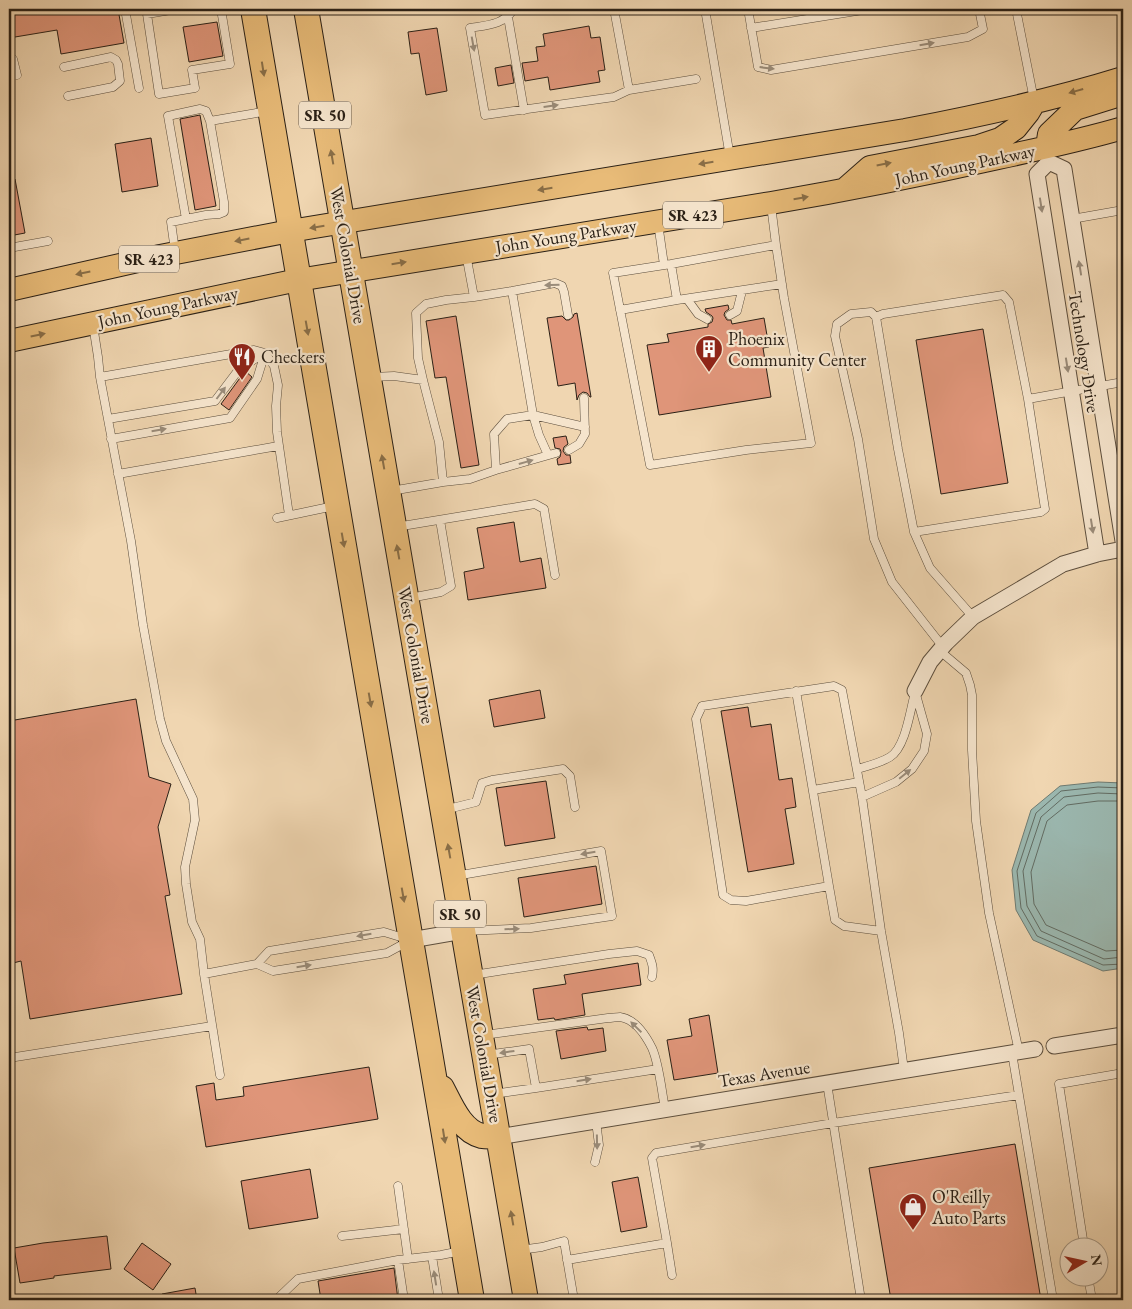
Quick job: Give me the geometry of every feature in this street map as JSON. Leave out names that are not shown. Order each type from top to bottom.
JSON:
[{"type":"highway","name":"SR 50","points":[[253,9],[472,1300]]},
{"type":"highway","name":"West Colonial Drive","points":[[306,9],[526,1300]]},
{"type":"highway","points":[[433,1071],[459,1118],[471,1131],[481,1136],[498,1137]]},
{"type":"main road","name":"SR 423","points":[[9,290],[176,253],[290,231],[905,130],[1034,103],[1123,78]]},
{"type":"main road","points":[[1048,154],[1049,134],[1075,110],[1123,94]]},
{"type":"main road","points":[[845,190],[870,167],[979,146],[1000,138],[1016,128],[1034,103]]},
{"type":"main road","name":"John Young Parkway","points":[[9,341],[298,280],[771,203],[924,174],[1048,154],[1123,128]]},
{"type":"street","name":"Technology Drive","points":[[1097,554],[1036,174],[1048,154],[1064,169],[1123,541]]},
{"type":"street","points":[[915,691],[930,662],[973,617],[1063,564],[1123,549]]},
{"type":"street","points":[[411,940],[463,931]]},
{"type":"street","points":[[1054,1046],[1123,1035]]},
{"type":"street","name":"Texas Avenue","points":[[498,1137],[1035,1049]]},
{"type":"lane","points":[[124,9],[138,88]]},
{"type":"lane","points":[[177,9],[146,14],[159,94],[195,88],[192,70],[230,64],[221,9]]},
{"type":"lane","points":[[514,9],[508,17],[496,23],[470,28],[485,115],[614,97],[629,90],[696,79]]},
{"type":"lane","points":[[614,9],[629,90]]},
{"type":"lane","points":[[705,9],[730,158]]},
{"type":"lane","points":[[748,9],[758,67],[771,70],[968,37],[983,29],[980,9]]},
{"type":"lane","points":[[751,28],[869,9]]},
{"type":"lane","points":[[1016,9],[1034,103]]},
{"type":"lane","points":[[508,17],[524,110]]},
{"type":"lane","points":[[64,67],[111,57],[118,64],[120,81],[118,84],[113,87],[68,96]]},
{"type":"lane","points":[[9,60],[13,59],[16,76]]},
{"type":"lane","points":[[176,253],[171,222],[224,212],[224,202],[210,121],[206,111],[200,110],[168,116],[186,219]]},
{"type":"lane","points":[[210,121],[270,111]]},
{"type":"lane","points":[[771,203],[782,284],[811,442],[650,465],[613,273],[776,245]]},
{"type":"lane","points":[[1072,219],[1123,210]]},
{"type":"lane","points":[[658,221],[677,300]]},
{"type":"lane","points":[[9,248],[48,241]]},
{"type":"lane","points":[[466,252],[474,297]]},
{"type":"lane","points":[[442,482],[439,442],[418,358],[416,313],[426,304],[556,284],[562,286],[568,315]]},
{"type":"lane","points":[[620,310],[782,284]]},
{"type":"lane","points":[[388,492],[470,479],[552,454],[538,435],[533,415],[512,291]]},
{"type":"lane","points":[[730,315],[737,311],[742,291]]},
{"type":"lane","points":[[876,317],[882,314],[1003,294],[1010,302],[1028,399],[1045,509],[1041,512],[914,532]]},
{"type":"lane","points":[[687,299],[698,314],[707,319]]},
{"type":"lane","points":[[973,617],[930,568],[914,532],[876,317],[871,312],[851,314],[837,324],[835,336],[858,439],[874,539],[892,582],[942,649],[966,673],[970,685],[972,695],[972,750],[976,821],[989,913],[1016,1052],[1019,1095],[1053,1300]]},
{"type":"lane","points":[[93,323],[100,377],[131,541],[160,719],[166,741],[193,799],[195,820],[186,868],[186,884],[192,922],[200,939],[220,1075]]},
{"type":"lane","points":[[100,377],[254,350],[264,354],[274,366],[278,385],[276,406],[278,446],[289,515]]},
{"type":"lane","points":[[108,418],[215,401],[240,368],[264,354]]},
{"type":"lane","points":[[111,439],[230,418],[257,380],[264,354]]},
{"type":"lane","points":[[369,378],[394,376],[423,380]]},
{"type":"lane","points":[[1028,399],[1123,382]]},
{"type":"lane","points":[[569,450],[579,444],[585,434],[584,398]]},
{"type":"lane","points":[[496,470],[494,434],[507,419],[533,415],[585,427]]},
{"type":"lane","points":[[118,474],[278,446]]},
{"type":"lane","points":[[394,527],[535,504],[544,509],[555,575]]},
{"type":"lane","points":[[278,518],[337,506]]},
{"type":"lane","points":[[406,599],[441,592],[451,586],[440,520]]},
{"type":"lane","points":[[829,886],[746,901],[731,900],[723,895],[696,719],[702,706],[834,686],[842,690],[862,797],[881,931],[904,1070]]},
{"type":"lane","points":[[857,769],[880,762],[891,756],[899,747],[915,691]]},
{"type":"lane","points":[[862,797],[896,782],[912,769],[924,751],[927,734],[915,691]]},
{"type":"lane","points":[[796,692],[835,920],[844,926],[881,931]]},
{"type":"lane","points":[[442,810],[476,802],[482,783],[562,769],[570,776],[576,807]]},
{"type":"lane","points":[[813,790],[859,782]]},
{"type":"lane","points":[[454,876],[601,851],[612,916],[531,928],[463,931]]},
{"type":"lane","points":[[257,964],[269,951],[384,932],[411,940]]},
{"type":"lane","points":[[204,974],[257,964],[272,971],[387,953],[411,940]]},
{"type":"lane","points":[[471,976],[637,951],[649,955],[653,964],[652,977]]},
{"type":"lane","points":[[482,1045],[619,1017],[629,1020],[640,1030],[653,1049],[665,1109]]},
{"type":"lane","points":[[9,1058],[212,1026]]},
{"type":"lane","points":[[482,1045],[529,1049],[536,1088]]},
{"type":"lane","points":[[491,1094],[658,1069]]},
{"type":"lane","points":[[1082,1236],[1059,1084],[1123,1073]]},
{"type":"lane","points":[[827,1083],[861,1300]]},
{"type":"lane","points":[[672,1275],[652,1158],[656,1153],[833,1123],[1019,1095]]},
{"type":"lane","points":[[595,1162],[599,1145],[596,1121]]},
{"type":"lane","points":[[398,1186],[408,1259]]},
{"type":"lane","points":[[342,1236],[404,1229]]},
{"type":"lane","points":[[518,1250],[542,1247],[564,1241],[574,1300]]},
{"type":"lane","points":[[567,1260],[667,1243]]},
{"type":"lane","points":[[276,1300],[298,1279],[398,1260],[463,1251]]},
{"type":"lane","points":[[432,1256],[439,1300]]},
{"type":"lane","points":[[398,1260],[404,1300]]},
{"type":"lane","points":[[1090,1286],[1092,1300]]},
{"type":"lane","points":[[288,1289],[289,1300]]},
{"type":"water","points":[[1098,782],[1123,783],[1123,968],[1103,971],[1033,940],[1016,910],[1012,870],[1031,810],[1060,786]]},
{"type":"building","points":[[9,9],[118,9],[124,43],[61,54],[57,30],[9,38]]},
{"type":"building","points":[[217,22],[223,56],[189,62],[183,27]]},
{"type":"building","points":[[589,26],[591,38],[600,37],[605,70],[598,71],[600,82],[550,90],[548,77],[525,81],[522,63],[538,61],[536,47],[545,46],[543,34]]},
{"type":"building","points":[[437,28],[447,91],[426,95],[419,53],[411,54],[408,32]]},
{"type":"building","points":[[511,65],[514,83],[498,86],[495,68]]},
{"type":"building","points":[[200,115],[216,206],[195,210],[180,119]]},
{"type":"building","points":[[151,138],[158,186],[122,192],[115,144]]},
{"type":"building","points":[[9,179],[15,179],[25,233],[9,236]]},
{"type":"building","name":"Phoenix Community Center","points":[[728,305],[729,309],[724,315],[727,320],[731,320],[732,324],[764,318],[769,347],[763,348],[771,397],[659,415],[647,345],[669,342],[667,334],[708,327],[713,318],[705,309]]},
{"type":"building","points":[[577,313],[591,397],[583,392],[577,400],[575,383],[558,386],[547,318],[562,316],[569,320]]},
{"type":"building","points":[[456,316],[479,465],[461,468],[446,377],[435,378],[426,321]]},
{"type":"building","points":[[983,329],[1008,483],[941,494],[916,340]]},
{"type":"building","points":[[245,371],[252,377],[229,410],[221,404]]},
{"type":"building","points":[[566,436],[568,444],[564,447],[563,451],[566,455],[570,455],[571,463],[558,465],[557,459],[560,457],[561,452],[560,449],[555,448],[553,438]]},
{"type":"building","points":[[514,522],[520,562],[541,558],[546,588],[468,600],[464,572],[484,568],[477,528]]},
{"type":"building","points":[[540,690],[545,718],[494,727],[489,700]]},
{"type":"building","points":[[136,699],[149,777],[171,784],[158,827],[170,895],[165,896],[182,994],[30,1019],[21,961],[9,964],[9,721]]},
{"type":"building","points":[[748,707],[751,727],[771,724],[779,780],[792,778],[796,807],[785,809],[794,864],[748,872],[721,711]]},
{"type":"building","points":[[546,781],[555,838],[505,846],[496,788]]},
{"type":"building","points":[[596,866],[602,904],[524,917],[518,878]]},
{"type":"building","points":[[638,963],[641,985],[582,994],[585,1015],[555,1020],[554,1018],[538,1020],[533,989],[566,984],[564,975]]},
{"type":"building","points":[[709,1015],[718,1073],[674,1080],[667,1040],[692,1036],[689,1019]]},
{"type":"building","points":[[587,1027],[588,1030],[603,1028],[606,1051],[561,1059],[556,1031]]},
{"type":"building","points":[[369,1067],[378,1119],[206,1147],[196,1086],[214,1083],[216,1100],[244,1096],[243,1087]]},
{"type":"building","points":[[1015,1144],[1041,1300],[891,1300],[869,1168]]},
{"type":"building","points":[[310,1169],[318,1218],[249,1229],[241,1181]]},
{"type":"building","points":[[638,1177],[647,1227],[621,1232],[612,1182]]},
{"type":"building","points":[[107,1236],[111,1269],[54,1276],[54,1278],[20,1283],[14,1248]]},
{"type":"building","points":[[142,1243],[171,1264],[153,1290],[124,1269]]},
{"type":"building","points":[[394,1268],[398,1300],[321,1300],[318,1281]]},
{"type":"building","points":[[195,1288],[197,1300],[162,1300],[162,1294]]},
{"type":"place","name":"Phoenix Community Center","points":[[709,373]]},
{"type":"place","name":"Checkers","points":[[242,381]]},
{"type":"place","name":"O'Reilly Auto Parts","points":[[913,1231]]}]
